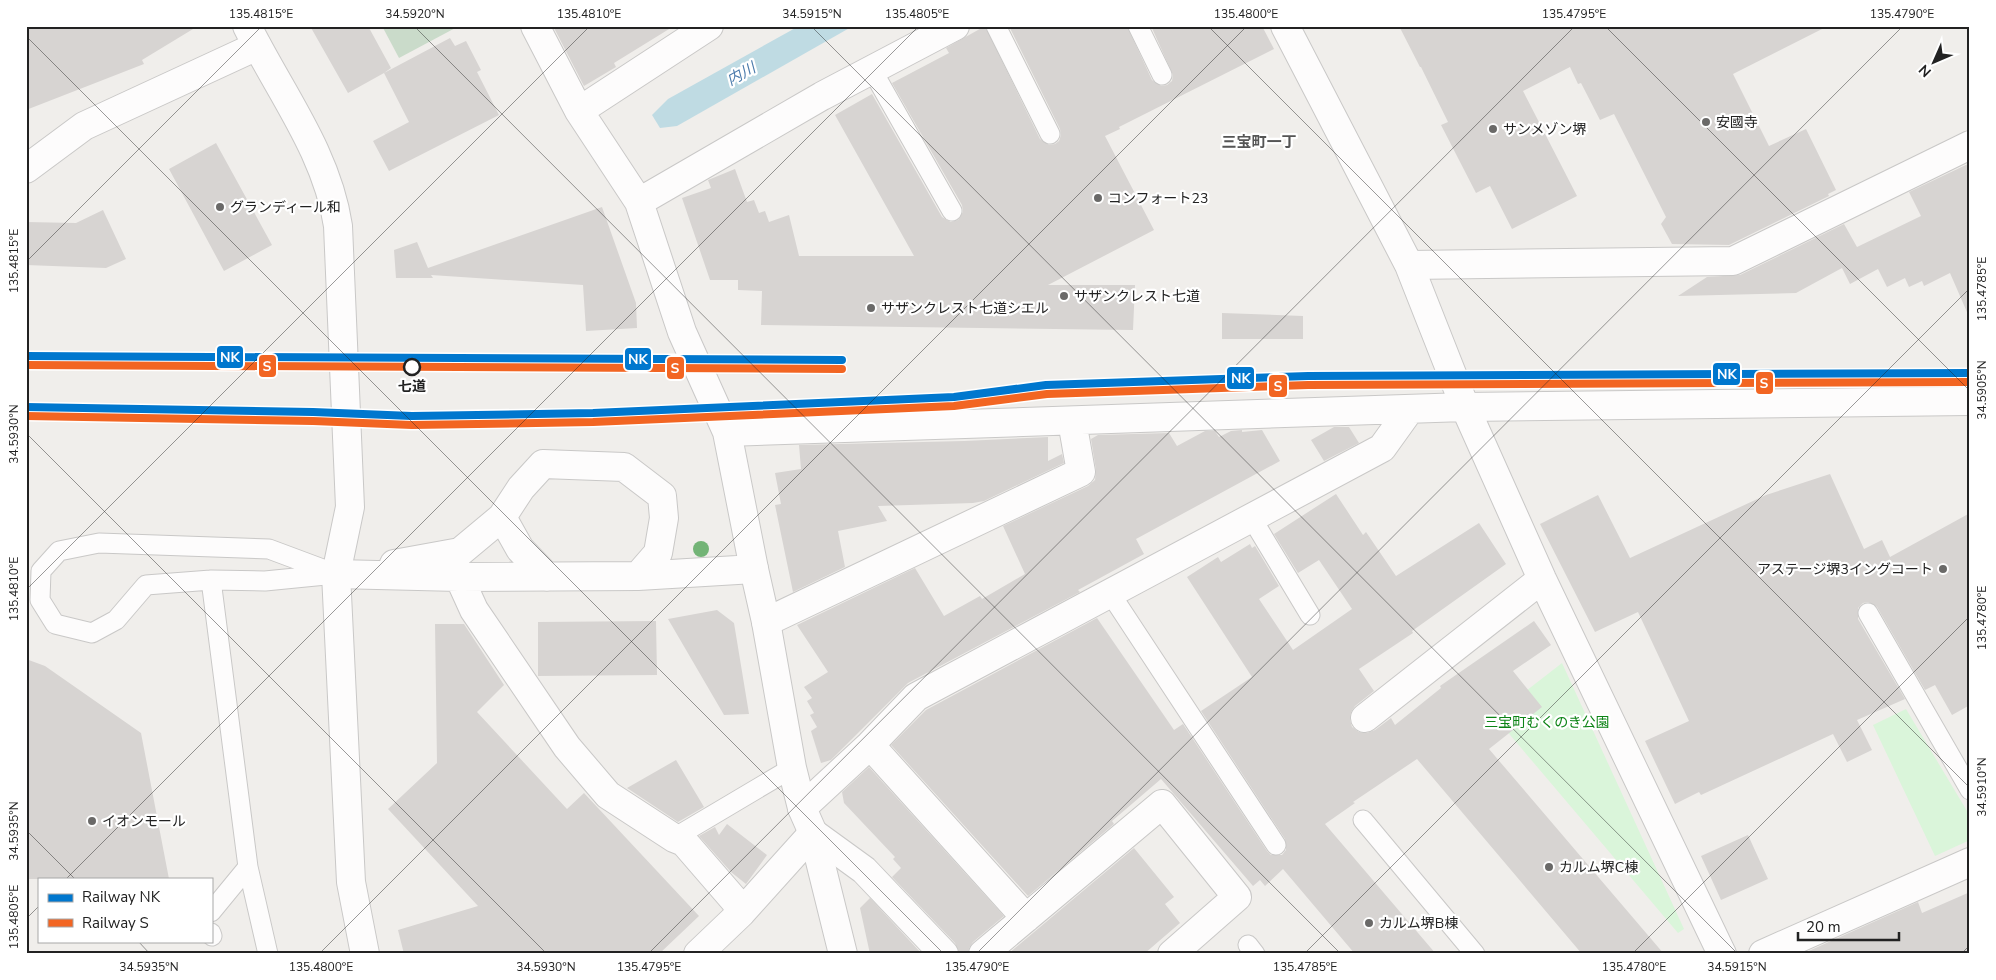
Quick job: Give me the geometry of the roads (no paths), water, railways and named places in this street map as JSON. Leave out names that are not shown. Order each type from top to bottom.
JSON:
[{"type":"street","points":[[535,26],[579,111],[639,202],[682,332],[727,432],[766,622],[792,768],[802,808],[814,833],[843,954]]},
{"type":"street","points":[[579,111],[709,26]]},
{"type":"street","points":[[639,202],[822,96],[955,26]]},
{"type":"street","points":[[1285,26],[1409,265],[1465,407],[1542,579],[1722,954]]},
{"type":"street","points":[[26,169],[84,126],[252,36],[319,157],[335,206],[338,226],[350,507],[336,574],[351,882],[365,954]]},
{"type":"street","points":[[1409,265],[1733,261],[1970,145]]},
{"type":"street","points":[[727,432],[1465,407],[1970,401]]},
{"type":"street","points":[[802,808],[870,745],[916,697],[1382,448],[1410,409]]},
{"type":"street","points":[[766,622],[1080,472],[1072,421]]},
{"type":"street","points":[[336,574],[460,552],[502,516],[521,488],[543,464],[624,467],[662,496],[664,518],[658,553],[638,576]]},
{"type":"street","points":[[502,516],[520,549],[547,577]]},
{"type":"street","points":[[336,574],[459,577],[638,576],[754,569]]},
{"type":"street","points":[[459,577],[474,610],[567,747],[608,795],[674,838],[684,842],[735,901],[741,913]]},
{"type":"street","points":[[1365,718],[1542,579]]},
{"type":"street","points":[[870,745],[1026,918]]},
{"type":"street","points":[[983,954],[1162,804],[1237,897],[1172,954]]},
{"type":"street","points":[[698,954],[741,913],[814,833]]},
{"type":"street","points":[[814,833],[864,870],[944,954]]},
{"type":"street","points":[[1764,954],[1970,862]]},
{"type":"lane","points":[[996,26],[1050,134]]},
{"type":"lane","points":[[1138,26],[1162,75]]},
{"type":"lane","points":[[872,70],[952,211]]},
{"type":"lane","points":[[1251,518],[1310,615]]},
{"type":"lane","points":[[99,542],[269,549],[336,574],[265,581],[211,580],[146,585],[116,620],[92,633],[54,624],[40,600],[40,571],[59,551],[99,542]]},
{"type":"lane","points":[[211,580],[248,866],[268,954]]},
{"type":"lane","points":[[1110,593],[1276,845]]},
{"type":"lane","points":[[1868,613],[1970,790]]},
{"type":"lane","points":[[674,838],[792,768]]},
{"type":"lane","points":[[1363,820],[1475,954]]},
{"type":"lane","points":[[212,911],[248,866]]},
{"type":"water","name":"内川","points":[[799,26],[853,26],[677,126],[660,128],[652,115],[668,99]]},
{"type":"rail line","name":"NK","points":[[26,356],[842,360]]},
{"type":"rail line","name":"S","points":[[26,365],[842,369]]},
{"type":"rail line","name":"NK","points":[[26,407],[313,412],[412,416],[593,413],[954,397],[1046,385],[1308,376],[1970,373]]},
{"type":"rail line","name":"S","points":[[26,416],[313,421],[412,425],[593,422],[954,406],[1047,394],[1308,385],[1970,382]]},
{"type":"place","name":"安國寺","points":[[1706,122]]},
{"type":"place","name":"サンメゾン堺","points":[[1493,129]]},
{"type":"place","name":"コンフォート23","points":[[1098,198]]},
{"type":"place","name":"グランディール和","points":[[220,207]]},
{"type":"place","name":"サザンクレスト七道","points":[[1064,296]]},
{"type":"place","name":"サザンクレスト七道シエル","points":[[871,308]]},
{"type":"place","name":"七道","points":[[412,367]]},
{"type":"place","name":"アステージ堺3イングコート","points":[[1943,569]]},
{"type":"place","name":"イオンモール","points":[[92,821]]},
{"type":"place","name":"カルム堺C棟","points":[[1549,867]]},
{"type":"place","name":"カルム堺B棟","points":[[1369,923]]},
{"type":"district","name":"三宝町一丁","points":[[1259,142]]},
{"type":"park label","name":"三宝町むくのき公園","points":[[1547,722]]}]
